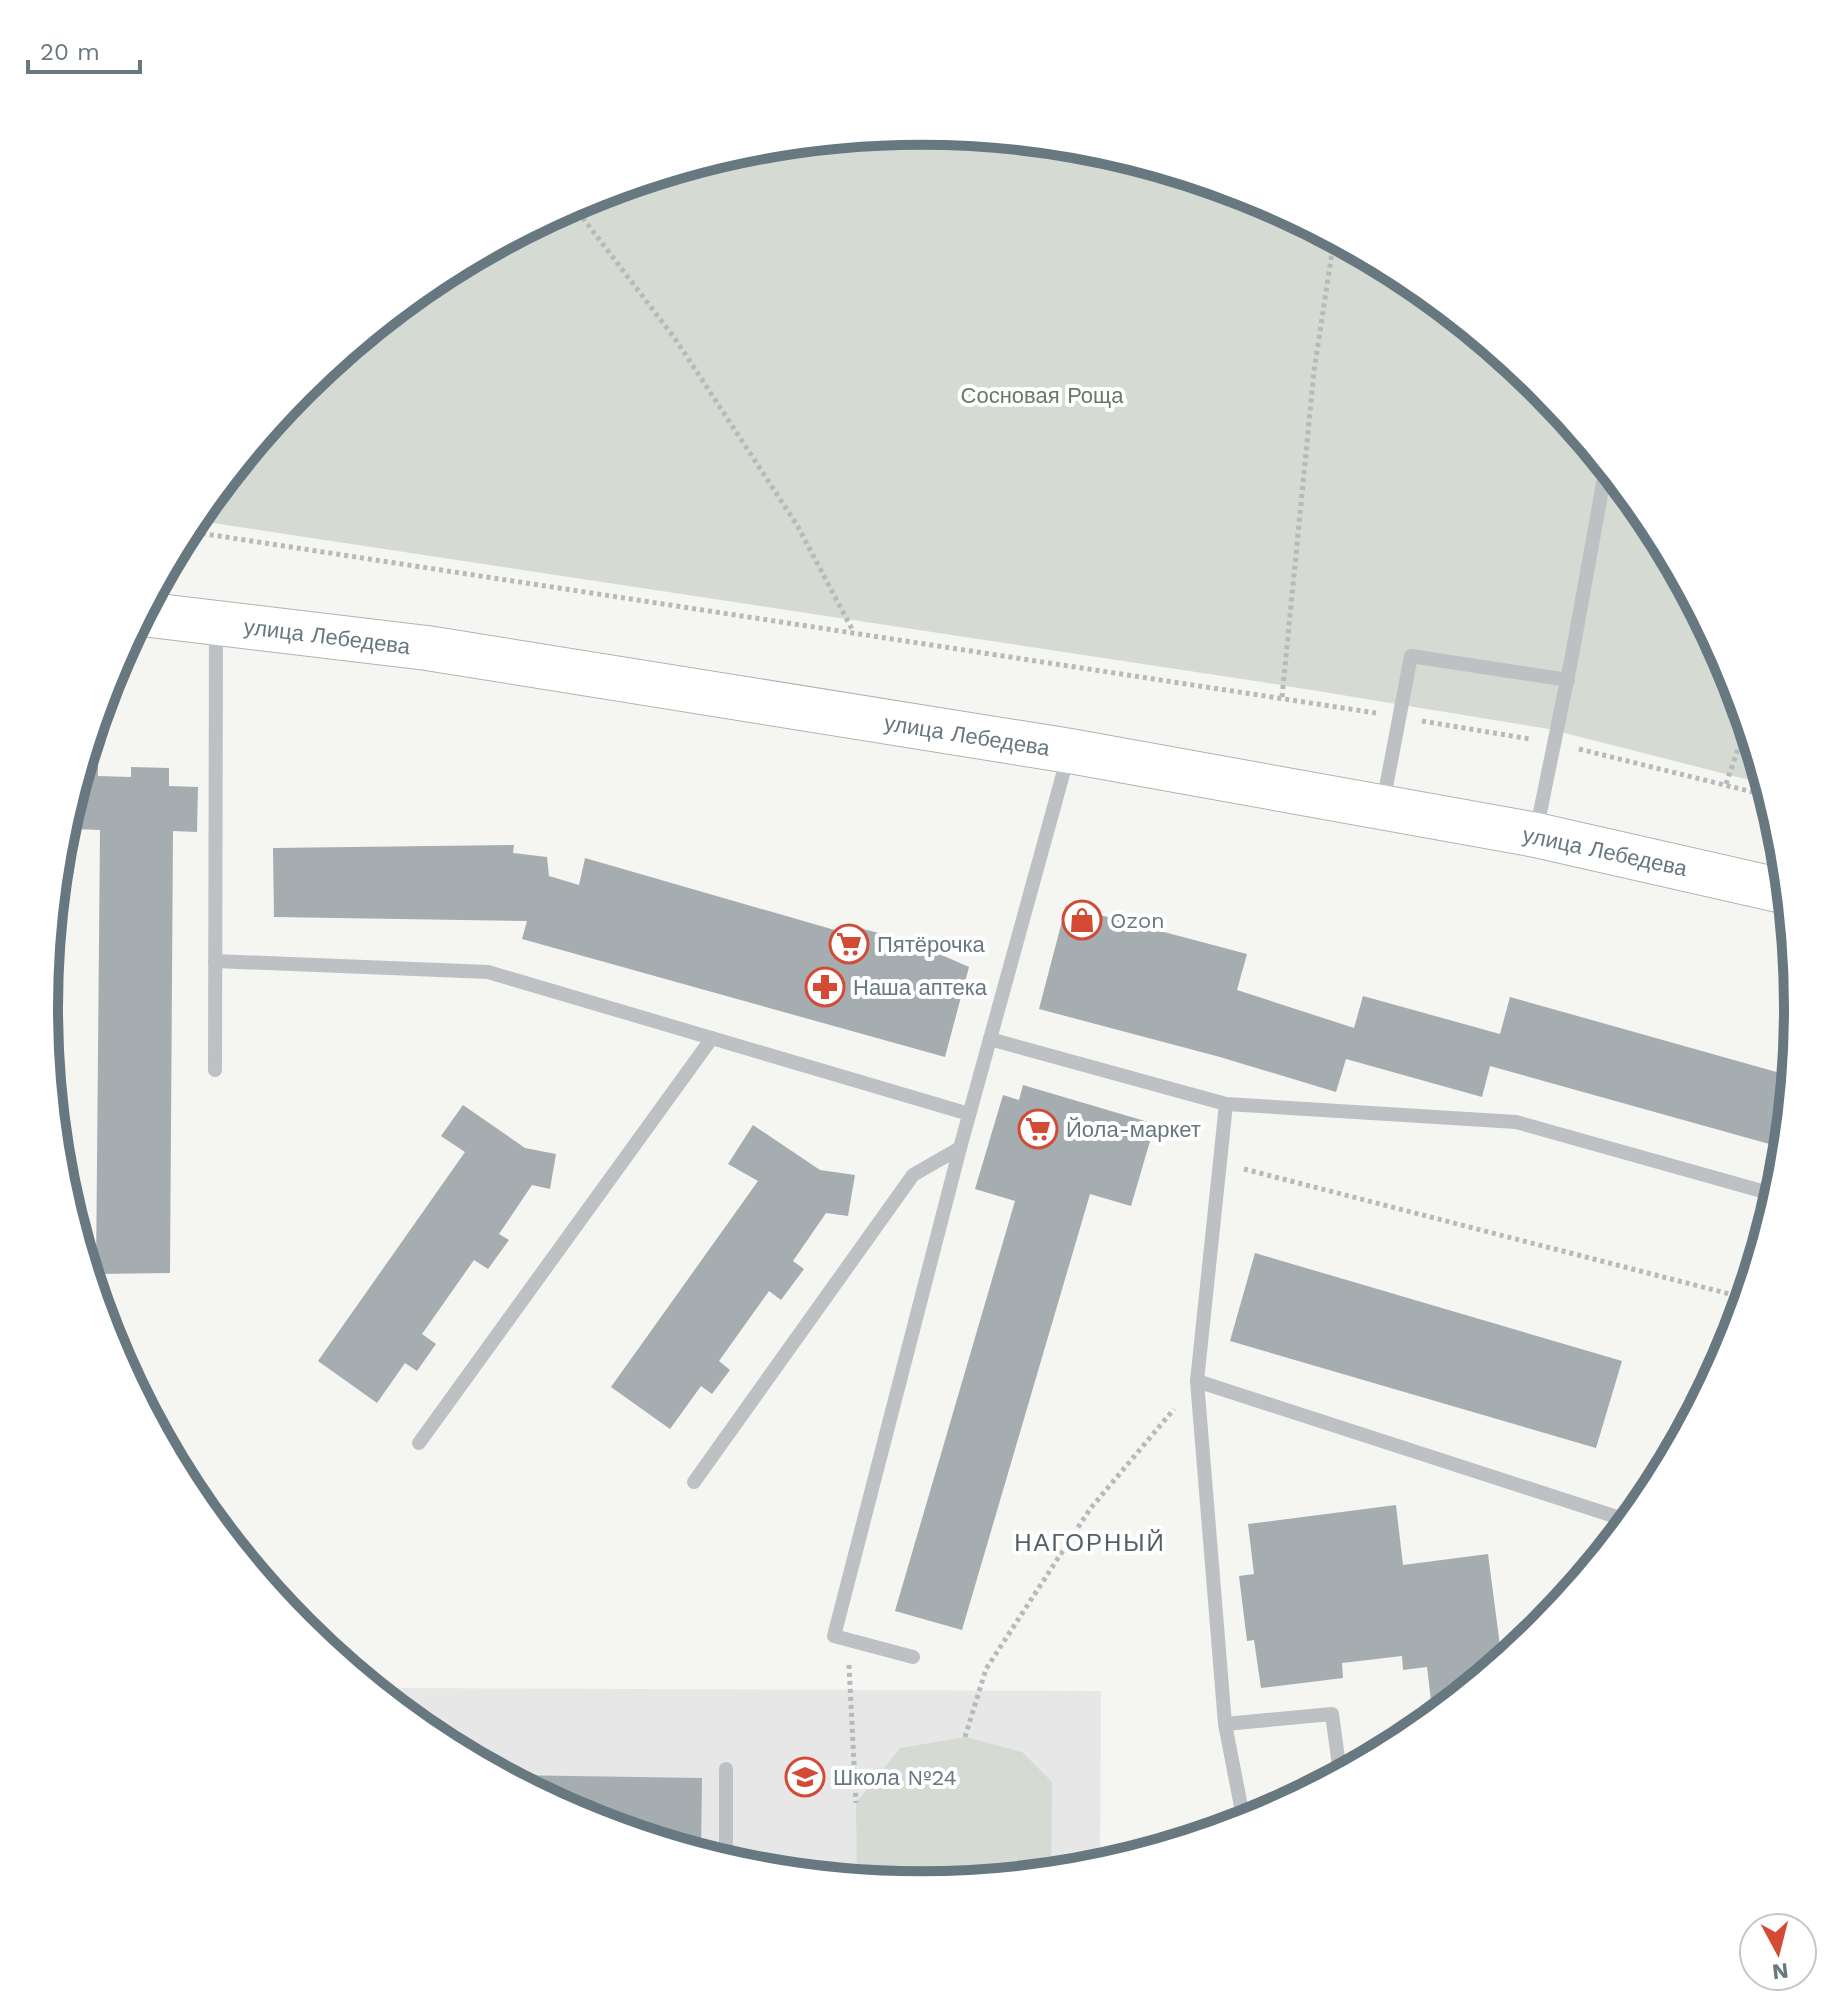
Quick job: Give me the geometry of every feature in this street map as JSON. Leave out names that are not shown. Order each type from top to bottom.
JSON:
[{"type":"main road","name":"улица Лебедева","points":[[153,615],[427,648],[1070,751],[1536,835],[1776,890]]},
{"type":"lane","points":[[1536,835],[1568,680],[1604,480]]},
{"type":"lane","points":[[215,1070],[216,623]]},
{"type":"lane","points":[[1382,808],[1411,656],[1568,680]]},
{"type":"lane","points":[[913,1657],[834,1636],[969,1114],[1070,751]]},
{"type":"lane","points":[[215,961],[488,972],[969,1114]]},
{"type":"lane","points":[[419,1443],[712,1038]]},
{"type":"lane","points":[[990,1039],[1226,1104],[1516,1122],[1764,1192]]},
{"type":"lane","points":[[1226,1104],[1197,1381],[1225,1724],[1241,1809]]},
{"type":"lane","points":[[694,1482],[913,1175],[960,1148]]},
{"type":"lane","points":[[1197,1381],[1617,1517]]},
{"type":"lane","points":[[1225,1724],[1332,1714],[1339,1762]]},
{"type":"lane","points":[[726,1769],[726,1848]]},
{"type":"path","points":[[581,215],[676,340],[763,472],[797,525],[853,632]]},
{"type":"path","points":[[1282,697],[1314,371],[1332,250]]},
{"type":"path","points":[[200,533],[1282,697],[1555,744],[1757,793]]},
{"type":"path","points":[[1726,784],[1742,743]]},
{"type":"path","points":[[1220,1163],[1734,1295]]},
{"type":"path","points":[[965,1737],[986,1669],[1090,1509],[1197,1381]]},
{"type":"path","points":[[848,1640],[856,1803]]},
{"type":"shaded area","name":"Школа №24","points":[[390,1688],[1101,1691],[1100,1852],[1034,1864],[921,1871],[808,1864],[698,1842],[644,1825],[539,1782],[442,1726]]},
{"type":"green space","name":"Сосновая Роща","points":[[921,145],[1034,152],[1144,174],[1251,211],[1303,234],[1400,290],[1490,359],[1570,439],[1639,529],[1695,626],[1718,678],[1754,781],[1549,729],[1262,682],[208,522],[272,439],[352,359],[442,290],[539,234],[644,191],[698,174],[808,152]]},
{"type":"green space","points":[[965,1737],[1022,1752],[1052,1782],[1051,1861],[977,1869],[857,1868],[856,1803],[900,1748]]},
{"type":"building","points":[[97,753],[98,776],[131,777],[131,767],[169,768],[169,786],[198,787],[197,832],[173,831],[170,1273],[101,1274],[96,1260],[100,830],[77,829]]},
{"type":"building","points":[[514,845],[513,853],[547,857],[549,876],[579,885],[585,858],[845,933],[859,928],[910,941],[969,967],[945,1057],[522,939],[527,921],[274,917],[273,848]]},
{"type":"building","points":[[1066,906],[1247,954],[1237,990],[1354,1028],[1363,996],[1500,1034],[1510,997],[1781,1073],[1777,1121],[1773,1145],[1490,1066],[1482,1097],[1346,1059],[1336,1092],[1220,1057],[1039,1009]]},
{"type":"building","points":[[1023,1085],[1155,1124],[1131,1206],[1090,1194],[962,1630],[895,1611],[1015,1201],[975,1189],[1003,1095],[1019,1100]]},
{"type":"building","points":[[463,1105],[525,1148],[556,1154],[550,1189],[532,1185],[499,1234],[509,1240],[488,1269],[474,1260],[422,1334],[436,1344],[417,1371],[405,1363],[377,1403],[318,1361],[465,1152],[441,1136]]},
{"type":"building","points":[[753,1125],[820,1170],[855,1175],[848,1216],[826,1213],[793,1261],[804,1269],[781,1300],[769,1291],[719,1361],[730,1370],[712,1394],[701,1386],[670,1429],[611,1387],[758,1181],[728,1164]]},
{"type":"building","points":[[1255,1253],[1622,1361],[1596,1448],[1230,1341]]},
{"type":"building","points":[[1396,1505],[1403,1565],[1488,1554],[1500,1647],[1431,1703],[1427,1667],[1403,1670],[1402,1656],[1342,1663],[1343,1678],[1261,1688],[1254,1640],[1247,1641],[1239,1576],[1254,1574],[1248,1524]]},
{"type":"building","points":[[527,1775],[702,1778],[701,1843],[591,1805]]},
{"type":"place","name":"Ozon","points":[[1082,920]]},
{"type":"place","name":"Пятёрочка","points":[[849,944]]},
{"type":"place","name":"Наша аптека","points":[[825,987]]},
{"type":"place","name":"Йола-маркет","points":[[1038,1129]]},
{"type":"place","name":"Школа №24","points":[[805,1777]]},
{"type":"district","name":"НАГОРНЫЙ","points":[[1090,1543]]}]
